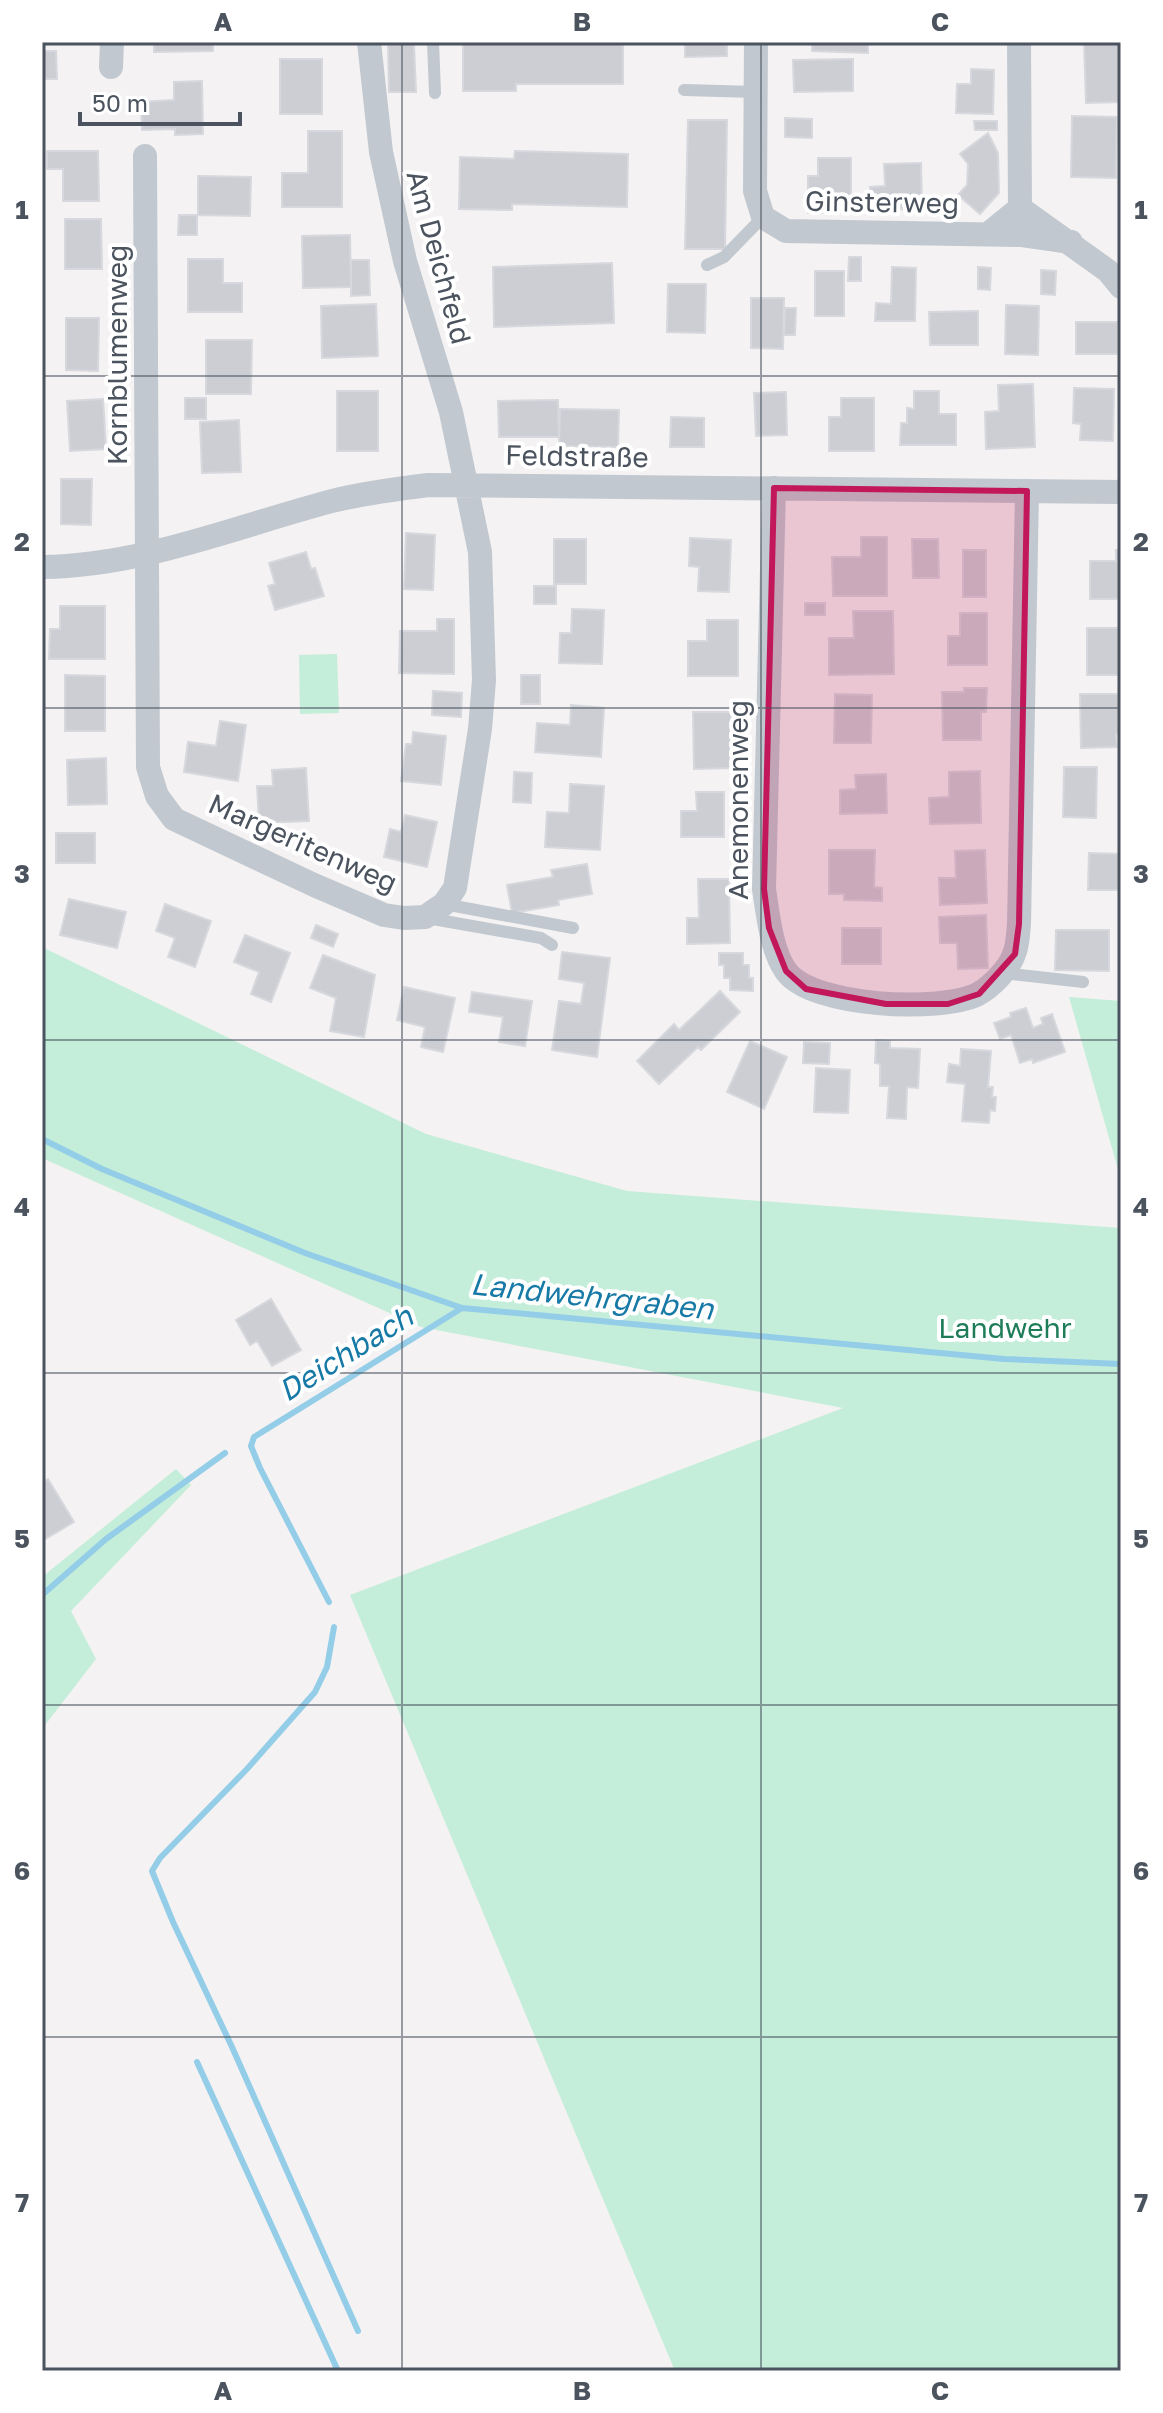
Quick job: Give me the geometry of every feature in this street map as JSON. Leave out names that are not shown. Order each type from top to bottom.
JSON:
[{"type":"street","points":[[111,67],[112,42]]},
{"type":"street","name":"Am Deichfeld","points":[[371,42],[381,152],[401,246],[451,412],[468,485]]},
{"type":"street","name":"Ginsterweg","points":[[756,42],[755,191],[763,217],[786,231],[1022,235],[1071,242]]},
{"type":"street","points":[[1019,42],[1020,208]]},
{"type":"street","name":"Kornblumenweg","points":[[145,156],[148,553]]},
{"type":"street","name":"Ginsterweg","points":[[988,234],[1020,208],[1071,242],[1108,271],[1121,287]]},
{"type":"street","name":"Feldstraße","points":[[42,567],[104,563],[333,501],[428,485],[1121,492]]},
{"type":"street","points":[[435,911],[455,888],[480,729],[484,680],[480,552],[468,485]]},
{"type":"street","name":"Anemonenweg","points":[[774,488],[764,889],[769,928],[786,971],[806,989],[829,996],[886,1004],[948,1004],[979,994],[1002,973],[1015,954],[1019,924],[1027,491]]},
{"type":"street","name":"Margeritenweg","points":[[148,553],[148,767],[157,796],[174,819],[384,915],[404,918],[435,911]]},
{"type":"lane","points":[[433,42],[435,93]]},
{"type":"lane","points":[[684,90],[756,92]]},
{"type":"lane","points":[[707,265],[724,257],[763,217]]},
{"type":"lane","points":[[435,911],[573,928]]},
{"type":"lane","points":[[435,911],[541,938],[552,945]]},
{"type":"lane","points":[[1002,973],[1083,982]]},
{"type":"highlighted area","points":[[774,488],[1027,491],[1019,924],[1015,954],[979,994],[948,1004],[886,1004],[806,989],[786,971],[769,928],[764,889]]},
{"type":"green space","points":[[337,654],[339,713],[300,714],[299,655]]},
{"type":"green space","name":"Landwehr","points":[[42,947],[426,1134],[627,1191],[1121,1228],[1121,2371],[675,2371],[350,1595],[843,1408],[421,1327],[42,1158]]},
{"type":"green space","points":[[1069,997],[1121,1001],[1121,1180]]},
{"type":"green space","points":[[176,1469],[191,1485],[71,1611],[96,1659],[42,1729],[42,1577]]},
{"type":"building","points":[[154,42],[213,42],[213,51],[154,52]]},
{"type":"building","points":[[463,42],[623,42],[623,84],[516,84],[516,91],[463,91]]},
{"type":"building","points":[[685,42],[727,42],[727,56],[685,57]]},
{"type":"building","points":[[812,42],[868,42],[868,53],[812,51]]},
{"type":"building","points":[[1084,42],[1121,42],[1121,102],[1086,103]]},
{"type":"building","points":[[414,44],[416,92],[389,92],[388,45]]},
{"type":"building","points":[[42,51],[56,51],[57,79],[42,79]]},
{"type":"building","points":[[280,59],[322,59],[322,114],[280,114]]},
{"type":"building","points":[[853,59],[853,91],[794,92],[793,60]]},
{"type":"building","points":[[971,69],[994,70],[993,114],[956,113],[957,84],[971,84]]},
{"type":"building","points":[[202,81],[203,134],[175,135],[175,129],[142,130],[141,102],[174,100],[174,82]]},
{"type":"building","points":[[1072,116],[1117,117],[1116,178],[1071,177]]},
{"type":"building","points":[[785,118],[812,119],[812,138],[785,137]]},
{"type":"building","points":[[688,120],[727,120],[725,249],[685,249]]},
{"type":"building","points":[[974,121],[997,121],[997,130],[975,130]]},
{"type":"building","points":[[308,131],[342,131],[342,207],[282,207],[282,173],[308,173]]},
{"type":"building","points":[[988,133],[998,153],[999,193],[980,214],[958,195],[967,185],[968,164],[960,154]]},
{"type":"building","points":[[47,151],[98,151],[99,201],[63,201],[63,169],[47,169]]},
{"type":"building","points":[[515,151],[628,154],[627,207],[512,204],[512,210],[459,209],[460,157],[514,159]]},
{"type":"building","points":[[818,158],[851,158],[851,212],[808,213],[808,176],[818,176]]},
{"type":"building","points":[[921,163],[922,209],[871,210],[870,187],[885,186],[884,164]]},
{"type":"building","points":[[198,176],[251,177],[250,216],[198,215]]},
{"type":"building","points":[[179,215],[197,215],[197,235],[178,235]]},
{"type":"building","points":[[65,219],[101,219],[102,269],[65,269]]},
{"type":"building","points":[[350,235],[351,287],[303,288],[302,236]]},
{"type":"building","points":[[849,257],[861,257],[861,281],[848,281]]},
{"type":"building","points":[[188,259],[223,259],[223,283],[242,283],[242,312],[188,312]]},
{"type":"building","points":[[351,260],[369,260],[370,295],[351,296]]},
{"type":"building","points":[[612,263],[614,323],[494,327],[493,267]]},
{"type":"building","points":[[892,267],[916,268],[915,321],[875,321],[876,303],[891,304]]},
{"type":"building","points":[[978,267],[991,268],[990,290],[978,289]]},
{"type":"building","points":[[1041,270],[1056,271],[1055,295],[1041,294]]},
{"type":"building","points":[[815,271],[844,271],[844,316],[815,316]]},
{"type":"building","points":[[668,284],[706,284],[705,333],[667,332]]},
{"type":"building","points":[[751,298],[784,298],[783,349],[751,348]]},
{"type":"building","points":[[376,304],[378,356],[322,358],[321,306]]},
{"type":"building","points":[[1006,305],[1039,306],[1038,355],[1005,354]]},
{"type":"building","points":[[785,308],[796,308],[795,335],[784,335]]},
{"type":"building","points":[[978,311],[978,345],[930,345],[929,312]]},
{"type":"building","points":[[66,318],[99,318],[98,371],[66,370]]},
{"type":"building","points":[[1076,322],[1118,322],[1118,354],[1076,354]]},
{"type":"building","points":[[206,340],[252,340],[251,394],[206,394]]},
{"type":"building","points":[[1033,384],[1035,447],[986,449],[985,412],[999,411],[998,385]]},
{"type":"building","points":[[1074,388],[1114,389],[1113,441],[1080,440],[1081,424],[1073,423]]},
{"type":"building","points":[[337,391],[378,391],[378,451],[337,451]]},
{"type":"building","points":[[914,391],[939,391],[939,414],[956,414],[956,445],[900,445],[901,423],[907,423],[907,408],[914,409]]},
{"type":"building","points":[[786,392],[787,435],[756,436],[754,393]]},
{"type":"building","points":[[185,398],[206,398],[206,419],[185,419]]},
{"type":"building","points":[[841,398],[874,398],[874,451],[829,451],[829,417],[841,417]]},
{"type":"building","points":[[103,399],[106,449],[70,451],[67,401]]},
{"type":"building","points":[[558,400],[559,437],[499,437],[498,401]]},
{"type":"building","points":[[560,409],[619,410],[618,447],[559,446]]},
{"type":"building","points":[[671,417],[704,418],[704,447],[670,447]]},
{"type":"building","points":[[239,420],[241,472],[202,473],[200,422]]},
{"type":"building","points":[[61,479],[92,479],[91,525],[61,524]]},
{"type":"building","points":[[406,533],[435,535],[433,590],[404,589]]},
{"type":"building","points":[[861,537],[887,537],[887,596],[833,596],[832,557],[861,557]]},
{"type":"building","points":[[690,538],[731,540],[729,592],[698,591],[699,567],[689,566]]},
{"type":"building","points":[[554,539],[586,539],[586,584],[554,584]]},
{"type":"building","points":[[912,539],[938,539],[939,578],[913,578]]},
{"type":"building","points":[[963,550],[986,550],[986,597],[963,597]]},
{"type":"building","points":[[1116,550],[1121,550],[1121,599],[1090,599],[1090,561],[1116,561]]},
{"type":"building","points":[[306,552],[324,596],[275,610],[268,586],[275,584],[269,563]]},
{"type":"building","points":[[534,586],[556,586],[556,604],[534,604]]},
{"type":"building","points":[[805,603],[825,603],[825,615],[805,615]]},
{"type":"building","points":[[60,606],[105,606],[105,659],[49,659],[50,629],[60,629]]},
{"type":"building","points":[[572,609],[604,610],[602,664],[559,663],[560,633],[571,633]]},
{"type":"building","points":[[853,611],[893,611],[894,674],[829,675],[829,638],[854,638]]},
{"type":"building","points":[[960,613],[987,613],[987,665],[948,665],[948,636],[960,636]]},
{"type":"building","points":[[437,619],[454,619],[454,674],[399,673],[400,631],[437,631]]},
{"type":"building","points":[[707,620],[738,620],[738,676],[688,676],[688,641],[707,641]]},
{"type":"building","points":[[1087,628],[1121,628],[1121,675],[1087,675]]},
{"type":"building","points":[[65,675],[105,676],[105,731],[65,731]]},
{"type":"building","points":[[521,675],[540,675],[540,704],[521,704]]},
{"type":"building","points":[[964,688],[987,688],[986,712],[981,712],[981,740],[943,740],[942,692],[964,692]]},
{"type":"building","points":[[433,691],[462,693],[461,717],[432,715]]},
{"type":"building","points":[[835,694],[872,695],[871,743],[834,743]]},
{"type":"building","points":[[1080,694],[1121,694],[1121,734],[1116,734],[1117,747],[1081,748]]},
{"type":"building","points":[[571,705],[604,708],[601,757],[535,752],[537,723],[570,725]]},
{"type":"building","points":[[693,712],[731,712],[732,768],[694,769]]},
{"type":"building","points":[[220,721],[246,725],[238,781],[184,772],[188,742],[216,746]]},
{"type":"building","points":[[413,732],[446,736],[441,785],[401,781],[406,744],[412,744]]},
{"type":"building","points":[[106,758],[107,804],[68,805],[67,760]]},
{"type":"building","points":[[1064,767],[1097,767],[1096,818],[1063,817]]},
{"type":"building","points":[[306,768],[309,821],[259,823],[257,786],[273,786],[272,770]]},
{"type":"building","points":[[980,771],[981,823],[930,824],[929,798],[949,797],[949,772]]},
{"type":"building","points":[[514,772],[532,773],[531,803],[513,802]]},
{"type":"building","points":[[886,774],[887,813],[840,814],[840,790],[856,789],[855,775]]},
{"type":"building","points":[[570,784],[604,786],[600,850],[545,847],[547,812],[569,813]]},
{"type":"building","points":[[696,792],[724,792],[724,837],[681,837],[681,811],[697,811]]},
{"type":"building","points":[[405,815],[437,822],[427,867],[384,857],[390,829],[401,832]]},
{"type":"building","points":[[56,833],[95,833],[95,863],[56,863]]},
{"type":"building","points":[[829,850],[875,850],[874,887],[882,888],[882,901],[844,900],[844,894],[829,894]]},
{"type":"building","points":[[985,850],[987,903],[940,905],[939,878],[956,878],[955,851]]},
{"type":"building","points":[[1089,853],[1121,854],[1121,890],[1088,890]]},
{"type":"building","points":[[587,864],[592,894],[558,900],[559,905],[512,913],[507,885],[553,877],[551,870]]},
{"type":"building","points":[[698,879],[729,879],[730,943],[687,944],[687,918],[699,918]]},
{"type":"building","points":[[69,899],[126,912],[117,948],[60,935]]},
{"type":"building","points":[[165,904],[211,921],[195,967],[168,957],[175,938],[156,931]]},
{"type":"building","points":[[986,915],[988,968],[958,969],[957,943],[940,943],[939,917]]},
{"type":"building","points":[[316,925],[338,934],[333,947],[311,938]]},
{"type":"building","points":[[842,928],[881,928],[881,964],[842,964]]},
{"type":"building","points":[[1056,930],[1109,930],[1109,971],[1055,970]]},
{"type":"building","points":[[245,935],[290,953],[271,1002],[251,994],[259,972],[234,962]]},
{"type":"building","points":[[562,952],[610,958],[597,1057],[552,1050],[559,1001],[581,1004],[584,983],[559,979]]},
{"type":"building","points":[[719,953],[743,953],[743,965],[749,965],[749,978],[753,978],[753,991],[730,990],[730,978],[724,978],[724,965],[719,965]]},
{"type":"building","points":[[323,955],[375,975],[364,1037],[330,1031],[336,998],[310,988]]},
{"type":"building","points":[[404,987],[455,998],[443,1052],[421,1047],[425,1027],[397,1020]]},
{"type":"building","points":[[720,991],[740,1012],[701,1050],[698,1047],[659,1084],[637,1061],[674,1024],[679,1030]]},
{"type":"building","points":[[472,992],[532,1001],[525,1046],[499,1042],[503,1017],[469,1012]]},
{"type":"building","points":[[1026,1008],[1033,1028],[1043,1024],[1041,1018],[1052,1014],[1065,1052],[1033,1063],[1032,1059],[1020,1063],[1011,1035],[1000,1039],[994,1023]]},
{"type":"building","points":[[876,1040],[890,1041],[890,1048],[920,1049],[918,1088],[907,1087],[906,1119],[887,1118],[889,1086],[880,1086],[880,1064],[875,1063]]},
{"type":"building","points":[[750,1041],[787,1057],[764,1109],[727,1092]]},
{"type":"building","points":[[804,1042],[830,1043],[829,1064],[803,1063]]},
{"type":"building","points":[[961,1049],[991,1051],[988,1087],[993,1087],[992,1097],[996,1097],[995,1111],[990,1110],[989,1123],[962,1121],[965,1084],[947,1082],[949,1064],[960,1066]]},
{"type":"building","points":[[816,1068],[850,1070],[848,1113],[814,1112]]},
{"type":"building","points":[[271,1299],[301,1350],[272,1366],[257,1341],[250,1345],[236,1320]]},
{"type":"building","points":[[48,1479],[74,1522],[42,1541],[42,1482]]},
{"type":"waterway","name":"Landwehrgraben","points":[[42,1139],[102,1169],[305,1253],[462,1308],[1004,1359],[1121,1364]]},
{"type":"waterway","name":"Deichbach","points":[[329,1602],[260,1468],[251,1446],[254,1437],[462,1308]]},
{"type":"waterway","name":"Deichbach","points":[[42,1595],[106,1539],[225,1453]]},
{"type":"waterway","points":[[334,1627],[327,1667],[315,1692],[247,1769],[160,1858],[152,1871],[358,2331]]},
{"type":"waterway","points":[[197,2062],[338,2371]]}]
